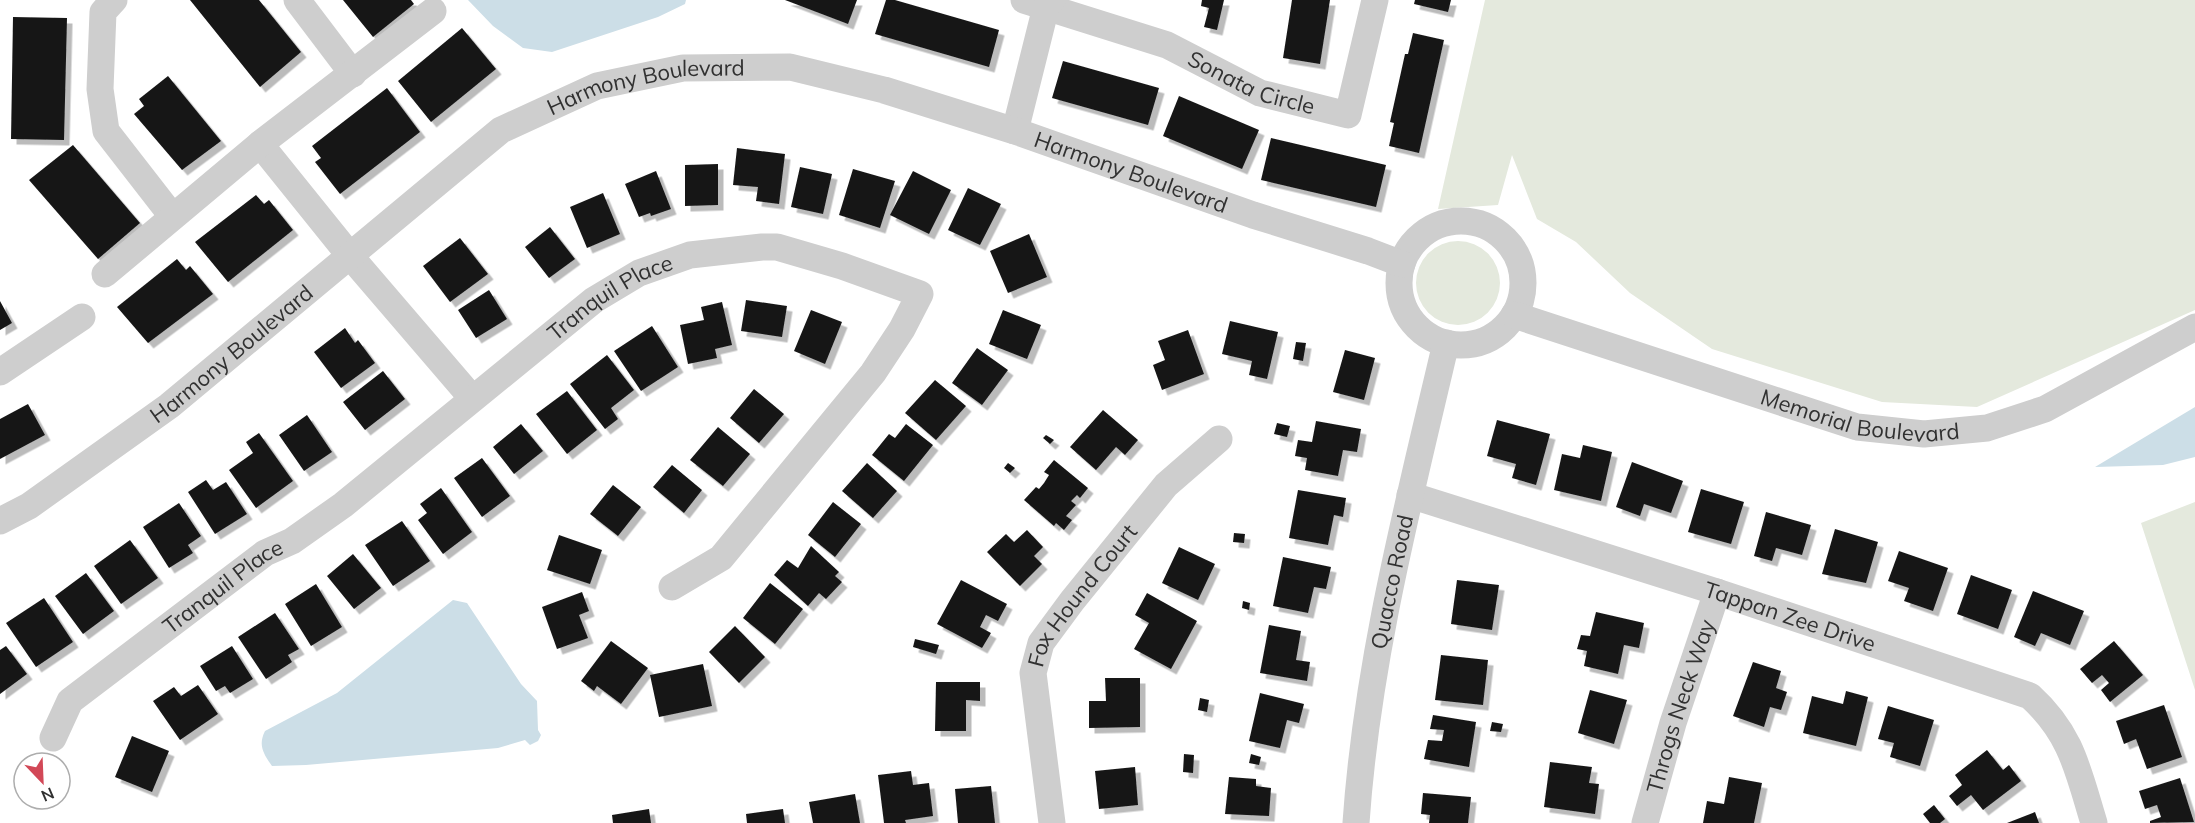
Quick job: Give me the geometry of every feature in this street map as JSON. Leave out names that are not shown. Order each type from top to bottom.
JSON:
[{"type":"street","points":[[114,0],[103,12],[100,88],[106,131],[172,216]]},
{"type":"street","points":[[297,0],[353,74]]},
{"type":"street","name":"Sonata Circle","points":[[1040,2],[1167,45],[1260,93],[1348,115],[1375,0]]},
{"type":"street","points":[[1015,131],[1040,2]]},
{"type":"street","points":[[105,274],[260,144],[433,11]]},
{"type":"street","name":"Harmony Boulevard","points":[[0,521],[28,506],[169,406],[501,130],[597,86],[683,68],[790,67],[884,90],[1015,131],[1231,208],[1402,264]]},
{"type":"street","points":[[260,144],[351,256],[472,398]]},
{"type":"street","points":[[1467,222],[1487,227],[1504,238],[1516,255],[1522,275],[1522,296],[1514,315],[1502,330],[1485,340],[1466,345],[1446,344],[1427,336],[1412,322],[1402,304],[1398,284],[1402,264],[1412,246],[1427,232],[1446,223],[1467,222]]},
{"type":"street","name":"Tranquil Place","points":[[52,738],[70,701],[265,553],[292,540],[343,505],[594,300],[639,273],[696,253],[777,247],[842,266],[920,294],[902,328],[873,373],[721,558],[672,587]]},
{"type":"street","name":"Memorial Boulevard","points":[[1514,315],[1857,427],[1924,434],[1987,428],[2045,409],[2195,327]]},
{"type":"street","points":[[0,372],[82,317]]},
{"type":"street","name":"Quacco Road","points":[[1356,823],[1365,733],[1410,495],[1446,344]]},
{"type":"street","name":"Fox Hound Court","points":[[1052,823],[1033,673],[1041,643],[1166,485],[1219,439]]},
{"type":"street","name":"Tappan Zee Drive","points":[[1410,495],[1717,592],[2030,696],[2047,711],[2064,735],[2094,823]]},
{"type":"street","name":"Throgs Neck Way","points":[[1645,823],[1673,723],[1717,592]]},
{"type":"shaded area","points":[[468,0],[686,0],[685,4],[658,17],[552,52],[523,48],[493,26]]},
{"type":"shaded area","points":[[1485,0],[2195,0],[2195,310],[1977,407],[1882,402],[1712,349],[1630,293],[1576,242],[1537,219],[1512,155],[1498,205],[1438,209]]},
{"type":"shaded area","points":[[1450,241],[1466,241],[1482,248],[1493,259],[1500,275],[1497,299],[1488,313],[1466,325],[1450,325],[1434,318],[1423,307],[1416,291],[1416,275],[1423,259],[1434,248]]},
{"type":"shaded area","points":[[2195,407],[2195,457],[2163,465],[2095,467]]},
{"type":"shaded area","points":[[2195,502],[2195,690],[2141,523]]},
{"type":"shaded area","points":[[453,600],[467,603],[521,684],[537,701],[538,730],[541,735],[538,741],[530,745],[525,740],[498,748],[272,766],[263,749],[262,741],[265,731],[337,693]]},
{"type":"building","points":[[190,0],[259,0],[301,52],[260,87]]},
{"type":"building","points":[[343,0],[411,0],[414,4],[373,37]]},
{"type":"building","points":[[785,0],[857,0],[848,24]]},
{"type":"building","points":[[886,0],[895,0],[999,30],[989,67],[875,34]]},
{"type":"building","points":[[1202,0],[1224,0],[1217,30],[1204,27],[1209,8],[1201,6]]},
{"type":"building","points":[[1292,0],[1330,0],[1320,64],[1283,58]]},
{"type":"building","points":[[1415,0],[1451,0],[1448,12],[1414,4]]},
{"type":"building","points":[[13,17],[67,18],[64,140],[11,139]]},
{"type":"building","points":[[462,28],[496,69],[431,122],[398,81]]},
{"type":"building","points":[[1413,33],[1444,40],[1419,153],[1389,146],[1394,123],[1390,122],[1405,54],[1408,54]]},
{"type":"building","points":[[1063,61],[1159,88],[1148,125],[1052,98]]},
{"type":"building","points":[[168,76],[221,141],[182,170],[134,114],[144,106],[139,99]]},
{"type":"building","points":[[387,88],[420,132],[340,194],[315,162],[321,158],[312,146]]},
{"type":"building","points":[[1179,96],[1259,130],[1242,169],[1163,136]]},
{"type":"building","points":[[1271,138],[1386,165],[1376,207],[1261,180]]},
{"type":"building","points":[[73,145],[140,223],[98,259],[29,180]]},
{"type":"building","points":[[737,148],[785,154],[779,204],[756,201],[758,187],[733,185]]},
{"type":"building","points":[[718,164],[718,205],[685,206],[685,165]]},
{"type":"building","points":[[800,167],[832,174],[823,214],[791,207]]},
{"type":"building","points":[[853,169],[895,181],[880,228],[839,215]]},
{"type":"building","points":[[656,171],[671,209],[651,216],[650,213],[639,217],[625,184]]},
{"type":"building","points":[[913,171],[951,190],[929,234],[890,215]]},
{"type":"building","points":[[968,188],[1001,204],[980,245],[948,230]]},
{"type":"building","points":[[603,193],[620,234],[587,248],[570,207]]},
{"type":"building","points":[[256,195],[264,204],[269,200],[293,230],[228,282],[195,242]]},
{"type":"building","points":[[550,227],[575,259],[549,278],[525,247]]},
{"type":"building","points":[[1029,234],[1047,277],[1008,293],[990,251]]},
{"type":"building","points":[[460,238],[488,274],[450,302],[423,266]]},
{"type":"building","points":[[177,259],[186,270],[190,266],[213,294],[148,343],[117,307]]},
{"type":"building","points":[[489,290],[507,319],[476,338],[458,310]]},
{"type":"building","points":[[746,300],[787,306],[782,337],[741,331]]},
{"type":"building","points":[[0,301],[12,323],[0,330]]},
{"type":"building","points":[[722,302],[732,345],[715,349],[717,358],[688,364],[680,325],[704,320],[701,307]]},
{"type":"building","points":[[811,310],[842,322],[825,364],[794,351]]},
{"type":"building","points":[[1003,310],[1041,325],[1027,359],[989,344]]},
{"type":"building","points":[[1230,321],[1278,332],[1267,379],[1249,375],[1252,361],[1222,354]]},
{"type":"building","points":[[652,326],[678,367],[641,391],[614,351]]},
{"type":"building","points":[[345,328],[355,343],[358,340],[375,363],[341,388],[314,352]]},
{"type":"building","points":[[1188,330],[1204,374],[1162,390],[1153,365],[1165,360],[1158,341]]},
{"type":"building","points":[[1296,342],[1306,343],[1303,361],[1293,359]]},
{"type":"building","points":[[977,348],[1008,370],[982,405],[952,383]]},
{"type":"building","points":[[1345,350],[1375,358],[1364,400],[1333,392]]},
{"type":"building","points":[[607,355],[634,390],[611,408],[618,419],[605,429],[570,384]]},
{"type":"building","points":[[383,371],[405,399],[365,430],[343,402]]},
{"type":"building","points":[[935,380],[966,406],[936,440],[905,413]]},
{"type":"building","points":[[754,389],[784,414],[759,443],[730,418]]},
{"type":"building","points":[[567,391],[597,430],[567,454],[536,414]]},
{"type":"building","points":[[28,404],[45,435],[0,459],[0,419]]},
{"type":"building","points":[[1103,410],[1138,440],[1125,455],[1116,447],[1096,470],[1070,447]]},
{"type":"building","points":[[307,415],[332,452],[304,471],[279,435]]},
{"type":"building","points":[[1497,420],[1550,434],[1536,485],[1512,478],[1516,464],[1487,456]]},
{"type":"building","points":[[1316,421],[1361,429],[1357,452],[1343,450],[1338,476],[1305,470],[1307,458],[1295,456],[1298,440],[1312,442]]},
{"type":"building","points":[[1277,423],[1290,426],[1287,437],[1274,434]]},
{"type":"building","points":[[521,424],[543,451],[514,474],[493,447]]},
{"type":"building","points":[[906,424],[933,445],[904,481],[872,455],[889,434],[895,438]]},
{"type":"building","points":[[718,427],[750,454],[723,486],[690,460]]},
{"type":"building","points":[[259,433],[293,481],[256,508],[229,470],[253,453],[246,442]]},
{"type":"building","points":[[1046,435],[1054,440],[1050,444],[1043,438]]},
{"type":"building","points":[[1583,445],[1612,452],[1601,501],[1554,490],[1562,454],[1580,458]]},
{"type":"building","points":[[482,458],[510,496],[482,517],[454,478]]},
{"type":"building","points":[[1054,460],[1088,488],[1080,498],[1077,495],[1071,501],[1076,505],[1066,516],[1072,520],[1064,530],[1056,523],[1054,526],[1024,500],[1036,487],[1039,489],[1044,483],[1049,475],[1044,472]]},
{"type":"building","points":[[1632,462],[1683,481],[1671,513],[1644,504],[1640,516],[1616,507]]},
{"type":"building","points":[[867,463],[897,491],[873,518],[842,491]]},
{"type":"building","points":[[1008,463],[1015,468],[1010,473],[1004,468]]},
{"type":"building","points":[[672,465],[702,490],[684,513],[653,487]]},
{"type":"building","points":[[206,480],[213,490],[226,482],[247,514],[215,534],[188,492]]},
{"type":"building","points":[[613,485],[641,507],[618,536],[590,514]]},
{"type":"building","points":[[441,488],[472,532],[443,554],[418,520],[427,513],[420,504]]},
{"type":"building","points":[[1701,489],[1744,502],[1731,544],[1688,532]]},
{"type":"building","points":[[1298,490],[1346,498],[1343,517],[1334,515],[1328,545],[1289,538]]},
{"type":"building","points":[[833,502],[861,524],[835,557],[808,535]]},
{"type":"building","points":[[179,503],[201,536],[188,545],[193,553],[169,568],[143,527]]},
{"type":"building","points":[[1766,512],[1811,525],[1802,555],[1776,548],[1772,561],[1754,556]]},
{"type":"building","points":[[402,521],[430,561],[393,586],[365,545]]},
{"type":"building","points":[[1835,529],[1878,542],[1866,583],[1822,574]]},
{"type":"building","points":[[1027,530],[1043,547],[1034,556],[1042,564],[1020,586],[987,552],[1006,534],[1014,542]]},
{"type":"building","points":[[1234,533],[1245,534],[1244,543],[1233,542]]},
{"type":"building","points":[[559,535],[602,550],[590,584],[547,570]]},
{"type":"building","points":[[130,540],[158,578],[121,604],[94,566]]},
{"type":"building","points":[[811,546],[839,572],[835,576],[842,582],[826,599],[819,593],[808,606],[774,575],[787,560],[798,568]]},
{"type":"building","points":[[1179,547],[1215,564],[1198,600],[1162,583]]},
{"type":"building","points":[[1899,551],[1948,568],[1933,611],[1904,601],[1909,588],[1888,581]]},
{"type":"building","points":[[353,554],[381,588],[354,609],[327,576]]},
{"type":"building","points":[[1283,557],[1331,567],[1326,589],[1314,587],[1308,613],[1273,606]]},
{"type":"building","points":[[86,573],[114,611],[83,634],[55,596]]},
{"type":"building","points":[[1971,575],[2012,590],[1998,629],[1957,614]]},
{"type":"building","points":[[961,580],[1007,604],[998,621],[986,615],[980,627],[991,633],[982,648],[937,624]]},
{"type":"building","points":[[1457,580],[1499,585],[1492,630],[1451,624]]},
{"type":"building","points":[[770,583],[803,609],[775,644],[743,618]]},
{"type":"building","points":[[316,584],[342,627],[311,646],[285,604]]},
{"type":"building","points":[[2033,591],[2084,611],[2070,645],[2041,633],[2035,646],[2014,637]]},
{"type":"building","points":[[582,592],[589,611],[579,615],[588,638],[557,649],[542,607]]},
{"type":"building","points":[[1147,593],[1197,621],[1171,669],[1134,649],[1149,623],[1135,615]]},
{"type":"building","points":[[44,598],[73,642],[36,667],[6,623]]},
{"type":"building","points":[[1243,601],[1250,603],[1249,610],[1242,608]]},
{"type":"building","points":[[1596,612],[1644,623],[1639,648],[1624,645],[1618,674],[1584,666],[1587,651],[1577,649],[1581,635],[1590,636]]},
{"type":"building","points":[[275,613],[299,649],[288,655],[292,662],[266,679],[238,637]]},
{"type":"building","points":[[1269,625],[1301,631],[1296,660],[1310,662],[1307,681],[1260,673]]},
{"type":"building","points":[[735,626],[765,657],[739,683],[709,652]]},
{"type":"building","points":[[915,639],[939,645],[936,654],[913,647]]},
{"type":"building","points":[[611,641],[648,668],[621,704],[597,686],[594,691],[581,681]]},
{"type":"building","points":[[2114,641],[2143,675],[2110,702],[2101,690],[2109,683],[2102,675],[2092,683],[2080,669]]},
{"type":"building","points":[[6,646],[27,674],[0,694],[0,650]]},
{"type":"building","points":[[232,646],[253,679],[230,693],[225,686],[216,691],[200,666]]},
{"type":"building","points":[[1441,655],[1488,660],[1483,705],[1435,700]]},
{"type":"building","points":[[1753,662],[1781,671],[1776,688],[1787,692],[1781,710],[1770,707],[1764,727],[1733,716]]},
{"type":"building","points":[[703,664],[712,706],[659,717],[650,675]]},
{"type":"building","points":[[1105,678],[1140,678],[1140,727],[1089,728],[1089,701],[1106,701]]},
{"type":"building","points":[[936,682],[980,682],[980,701],[966,700],[966,731],[935,731]]},
{"type":"building","points":[[198,685],[218,714],[180,740],[153,701],[174,687],[181,696]]},
{"type":"building","points":[[1590,690],[1627,700],[1614,744],[1578,733]]},
{"type":"building","points":[[1846,691],[1868,697],[1856,746],[1803,733],[1812,696],[1843,704]]},
{"type":"building","points":[[1260,693],[1304,704],[1299,723],[1287,720],[1280,748],[1249,741]]},
{"type":"building","points":[[1200,698],[1209,700],[1207,712],[1198,710]]},
{"type":"building","points":[[2164,705],[2182,757],[2147,769],[2136,739],[2124,744],[2116,721]]},
{"type":"building","points":[[1888,706],[1934,720],[1920,766],[1890,757],[1894,743],[1878,739]]},
{"type":"building","points":[[1433,715],[1476,722],[1469,767],[1424,759],[1428,740],[1442,741],[1444,730],[1430,729]]},
{"type":"building","points":[[1492,722],[1503,724],[1501,732],[1490,731]]},
{"type":"building","points":[[132,736],[169,751],[152,792],[115,777]]},
{"type":"building","points":[[1987,750],[2003,770],[2009,765],[2021,781],[1983,810],[1971,795],[1957,806],[1949,796],[1962,785],[1955,775]]},
{"type":"building","points":[[1184,754],[1194,755],[1193,773],[1183,772]]},
{"type":"building","points":[[1251,754],[1261,757],[1259,765],[1249,763]]},
{"type":"building","points":[[1550,762],[1592,767],[1589,783],[1599,784],[1595,814],[1544,807]]},
{"type":"building","points":[[1135,767],[1138,805],[1099,809],[1095,771]]},
{"type":"building","points":[[911,771],[913,785],[929,783],[933,816],[905,820],[906,823],[884,823],[878,775]]},
{"type":"building","points":[[1229,777],[1256,779],[1256,786],[1271,788],[1269,816],[1225,814]]},
{"type":"building","points":[[1729,777],[1762,783],[1754,823],[1703,823],[1707,801],[1724,804]]},
{"type":"building","points":[[2180,778],[2194,822],[2150,823],[2161,817],[2157,805],[2145,809],[2139,791]]},
{"type":"building","points":[[991,786],[995,823],[958,823],[955,789]]},
{"type":"building","points":[[1423,793],[1471,797],[1468,823],[1429,823],[1430,815],[1421,814]]},
{"type":"building","points":[[855,794],[860,823],[813,823],[809,802]]},
{"type":"building","points":[[1934,805],[1945,819],[1940,823],[1930,823],[1923,814]]},
{"type":"building","points":[[649,809],[651,823],[613,823],[612,815]]},
{"type":"building","points":[[783,809],[785,823],[747,823],[746,814]]},
{"type":"building","points":[[2035,812],[2039,823],[2007,823]]}]
